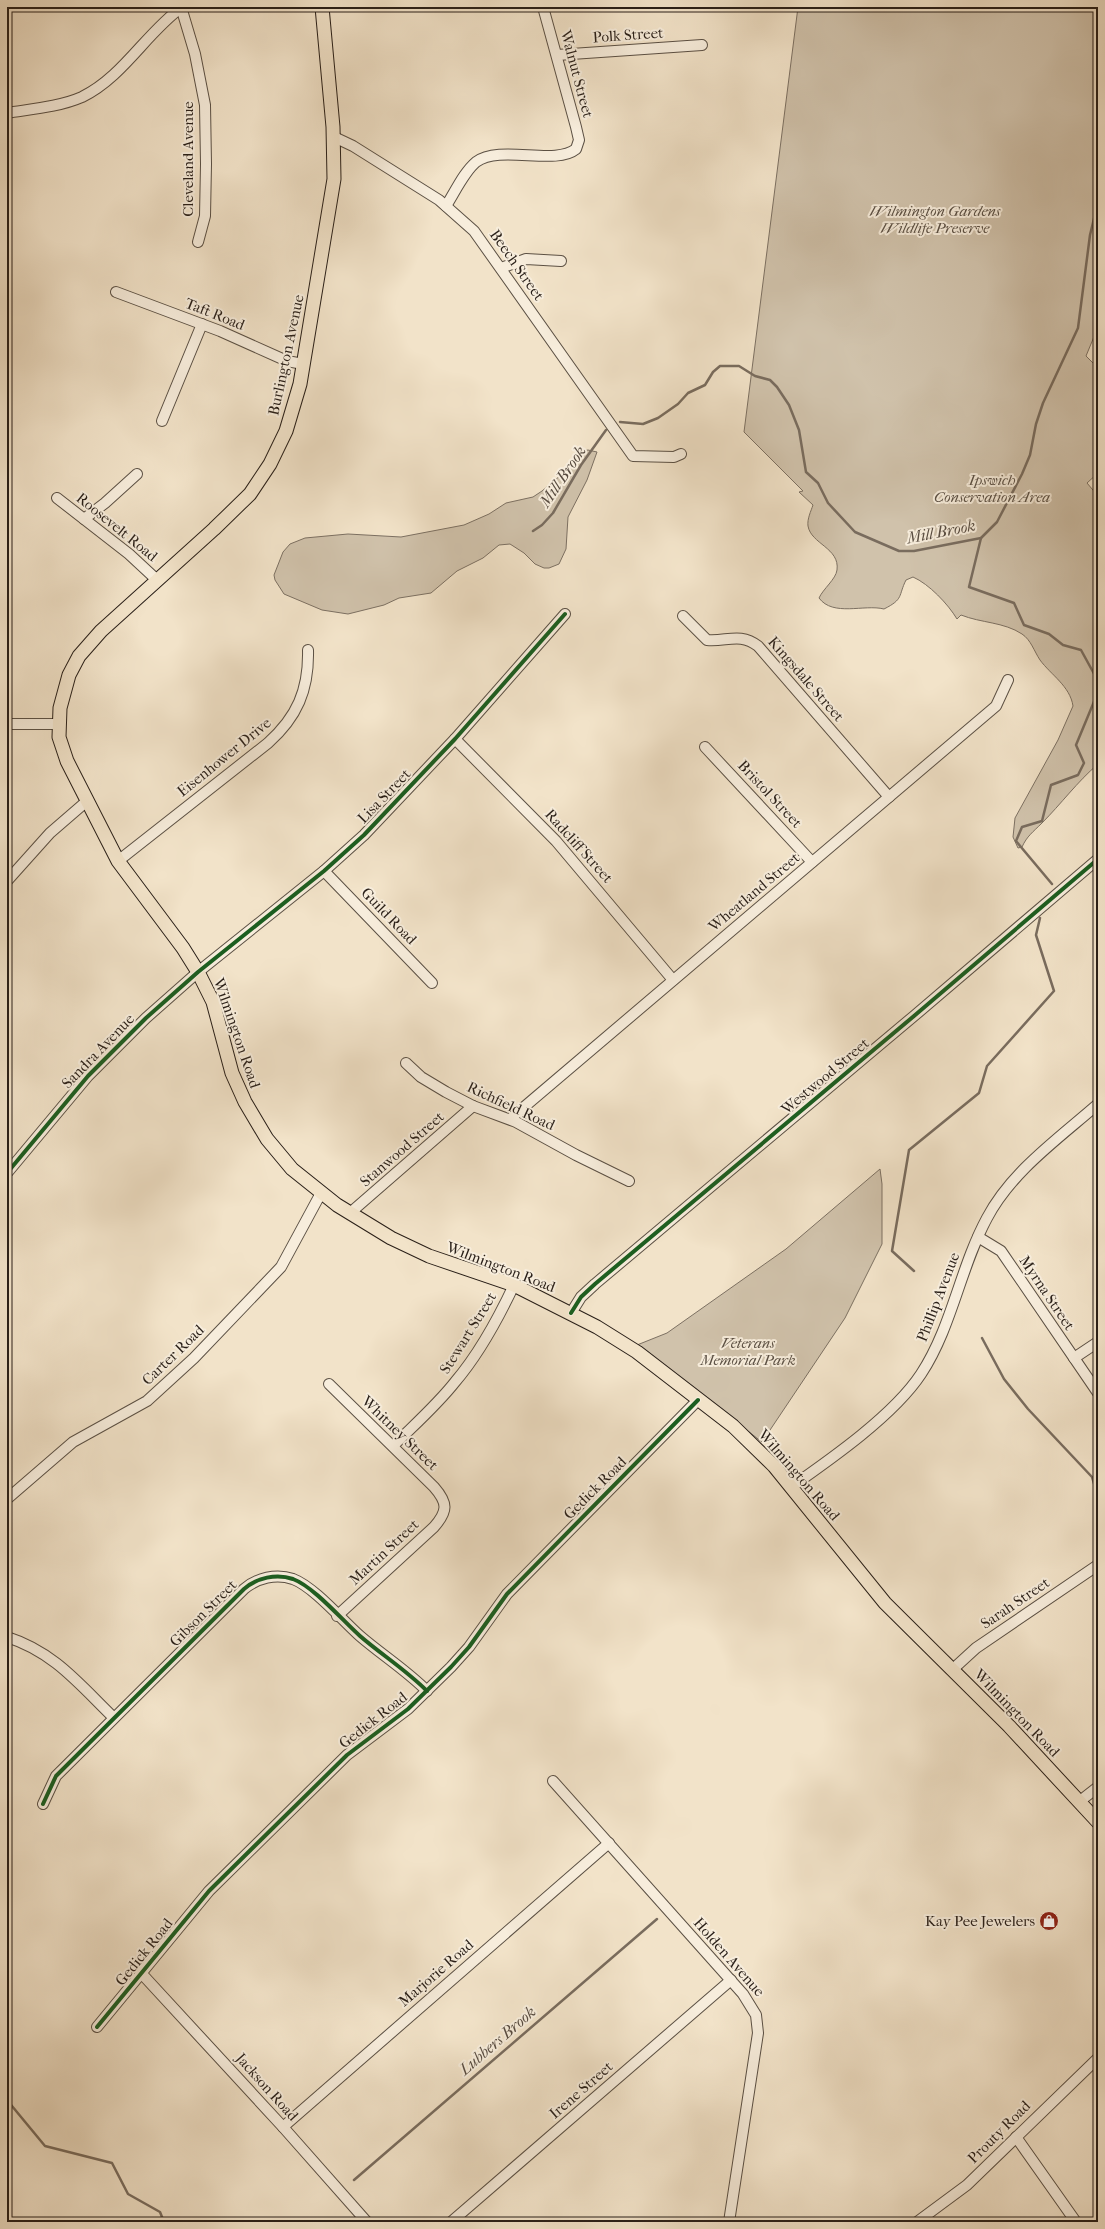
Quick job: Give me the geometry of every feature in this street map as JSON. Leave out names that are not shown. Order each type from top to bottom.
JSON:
[{"type":"main road","name":"Burlington Avenue","points":[[61,744],[58,724],[64,688],[79,656],[95,637],[236,509],[260,480],[286,431],[297,395],[334,179],[334,137],[322,7]]},
{"type":"main road","name":"Wilmington Road","points":[[61,744],[67,761],[118,861],[183,948],[198,972],[212,1002],[232,1073],[249,1111],[267,1139],[284,1160],[321,1193],[350,1213],[406,1246],[514,1286],[571,1313],[626,1345],[752,1443],[791,1487],[874,1590],[1009,1726],[1098,1822]]},
{"type":"street","points":[[7,113],[63,103],[91,92],[108,80],[181,7]]},
{"type":"street","name":"Cleveland Avenue","points":[[181,7],[195,54],[205,105],[204,216],[198,242]]},
{"type":"street","name":"Walnut Street","points":[[446,206],[472,167],[482,159],[498,156],[562,154],[576,149],[579,140],[543,7]]},
{"type":"street","name":"Polk Street","points":[[557,55],[702,45]]},
{"type":"street","name":"Beech Street","points":[[334,137],[354,146],[446,206],[478,236],[633,456],[674,457],[681,454]]},
{"type":"street","points":[[501,268],[526,259],[561,261]]},
{"type":"street","name":"Taft Road","points":[[116,292],[202,324],[287,361],[302,364]]},
{"type":"street","points":[[162,421],[202,324]]},
{"type":"street","points":[[84,518],[137,474]]},
{"type":"street","name":"Roosevelt Road","points":[[57,498],[129,554],[157,580]]},
{"type":"street","name":"Lisa Street","points":[[198,972],[324,871],[364,835],[455,739],[565,614]]},
{"type":"street","name":"Kingsdale Street","points":[[683,616],[707,640],[739,638],[748,640],[758,646],[889,797]]},
{"type":"street","name":"Eisenhower Drive","points":[[118,861],[262,748],[285,726],[293,716],[300,699],[308,667],[308,650]]},
{"type":"street","name":"Wheatland Street","points":[[510,1119],[996,706],[1008,680]]},
{"type":"street","points":[[7,724],[58,724]]},
{"type":"street","name":"Radcliff Street","points":[[455,739],[556,840],[673,980]]},
{"type":"street","name":"Bristol Street","points":[[705,747],[812,862]]},
{"type":"street","points":[[7,881],[50,833],[87,801]]},
{"type":"street","name":"Westwood Street","points":[[571,1313],[581,1297],[595,1284],[866,1057],[1098,859]]},
{"type":"street","name":"Guild Road","points":[[324,871],[432,983]]},
{"type":"street","name":"Sandra Avenue","points":[[7,1172],[66,1101],[111,1052],[198,972]]},
{"type":"street","name":"Richfield Road","points":[[406,1063],[421,1077],[473,1106],[510,1119],[629,1181]]},
{"type":"street","name":"Phillip Avenue","points":[[791,1487],[864,1432],[899,1400],[916,1380],[940,1338],[978,1237],[992,1209],[1017,1176],[1098,1104]]},
{"type":"street","name":"Stanwood Street","points":[[350,1213],[473,1106]]},
{"type":"street","name":"Carter Road","points":[[7,1499],[73,1442],[147,1401],[194,1358],[281,1267],[321,1193]]},
{"type":"street","name":"Myrna Street","points":[[978,1237],[1001,1252],[1098,1393]]},
{"type":"street","name":"Stewart Street","points":[[393,1446],[440,1399],[466,1368],[499,1315],[514,1286]]},
{"type":"street","points":[[1074,1358],[1098,1342]]},
{"type":"street","name":"Whitney Street","points":[[329,1384],[434,1487],[444,1499],[445,1506]]},
{"type":"street","name":"Gedick Road","points":[[97,2027],[214,1887],[347,1755],[391,1723],[427,1691],[464,1653],[507,1594],[698,1400]]},
{"type":"street","name":"Martin Street","points":[[337,1616],[434,1527],[445,1506]]},
{"type":"street","name":"Sarah Street","points":[[952,1670],[976,1648],[1098,1565]]},
{"type":"street","name":"Gibson Street","points":[[43,1804],[55,1778],[114,1717],[250,1584],[269,1577],[292,1579],[312,1591],[337,1616],[371,1645],[406,1671],[427,1691]]},
{"type":"street","points":[[7,1637],[37,1649],[58,1663],[114,1717]]},
{"type":"street","name":"Holden Avenue","points":[[553,1781],[731,1980],[752,2006],[758,2029],[729,2222]]},
{"type":"street","points":[[1080,1801],[1098,1787]]},
{"type":"street","name":"Marjorie Road","points":[[282,2127],[609,1843]]},
{"type":"street","name":"Jackson Road","points":[[142,1974],[367,2222]]},
{"type":"street","name":"Irene Street","points":[[451,2222],[731,1980]]},
{"type":"street","name":"Prouty Road","points":[[917,2222],[967,2185],[1098,2058]]},
{"type":"street","points":[[1016,2137],[1076,2222]]},
{"type":"green space","name":"Wilmington Gardens Wildlife Preserve","points":[[798,7],[1098,7],[1098,327],[1086,356],[1098,368],[1098,473],[1087,483],[1098,496],[1098,764],[1030,834],[1022,847],[1018,848],[1013,837],[1015,818],[1058,740],[1073,706],[1068,692],[1060,681],[1040,660],[1025,636],[1008,627],[961,615],[957,619],[938,595],[925,584],[913,577],[906,580],[898,600],[884,609],[840,609],[825,604],[819,598],[836,573],[837,563],[830,551],[810,532],[808,521],[813,505],[799,492],[803,491],[744,432]]},
{"type":"green space","points":[[588,450],[597,452],[587,480],[568,517],[566,549],[559,564],[549,568],[544,568],[535,564],[524,553],[510,544],[499,545],[483,558],[457,571],[431,593],[399,598],[384,605],[348,614],[322,610],[284,594],[275,580],[274,575],[283,552],[290,544],[305,538],[348,534],[401,537],[464,525],[489,514],[506,503],[533,497],[561,475],[578,452]]},
{"type":"green space","name":"Veterans Memorial Park","points":[[880,1169],[882,1184],[882,1244],[845,1318],[762,1442],[637,1345],[667,1333],[786,1249]]},
{"type":"waterway","name":"Mill Brook","points":[[620,422],[643,424],[658,418],[678,404],[688,393],[705,385],[713,372],[720,366],[739,366],[755,376],[770,380],[777,387],[789,405],[799,430],[806,472],[818,483],[828,503],[855,532],[899,551],[914,551],[981,538],[997,522],[1022,474],[1030,455],[1036,424],[1043,403],[1078,328],[1090,235],[1098,202]]},
{"type":"waterway","name":"Mill Brook","points":[[533,531],[542,525],[553,513],[581,465],[606,430]]},
{"type":"waterway","points":[[981,538],[969,587],[1014,603],[1024,625],[1049,634],[1063,645],[1081,650],[1098,681]]},
{"type":"waterway","points":[[1052,884],[1016,841],[1022,827],[1042,821],[1051,785],[1078,775],[1084,763],[1076,745],[1098,692]]},
{"type":"waterway","points":[[914,1271],[892,1251],[909,1150],[979,1093],[987,1066],[1054,991],[1036,935],[1040,918]]},
{"type":"waterway","points":[[982,1338],[1004,1379],[1028,1409],[1092,1477],[1098,1497]]},
{"type":"waterway","name":"Lubbers Brook","points":[[354,2180],[657,1919]]},
{"type":"waterway","name":"Lubbers Brook","points":[[7,2100],[45,2146],[112,2163],[128,2194],[160,2212],[164,2222]]},
{"type":"cycle path","points":[[7,1173],[88,1076],[146,1018],[198,972],[324,871],[364,835],[455,739],[565,614]]},
{"type":"cycle path","points":[[571,1313],[581,1297],[595,1284],[1098,859]]},
{"type":"cycle path","points":[[97,2027],[209,1891],[347,1755],[408,1709],[451,1667],[469,1647],[507,1594],[698,1400]]},
{"type":"cycle path","points":[[43,1804],[56,1776],[244,1589],[261,1579],[280,1576],[287,1577],[310,1589],[328,1604],[360,1636],[411,1676],[427,1691]]},
{"type":"place","name":"Kay Pee Jewelers","points":[[1049,1921]]},
{"type":"park label","name":"Ipswich Conservation Area","points":[[992,488]]}]
